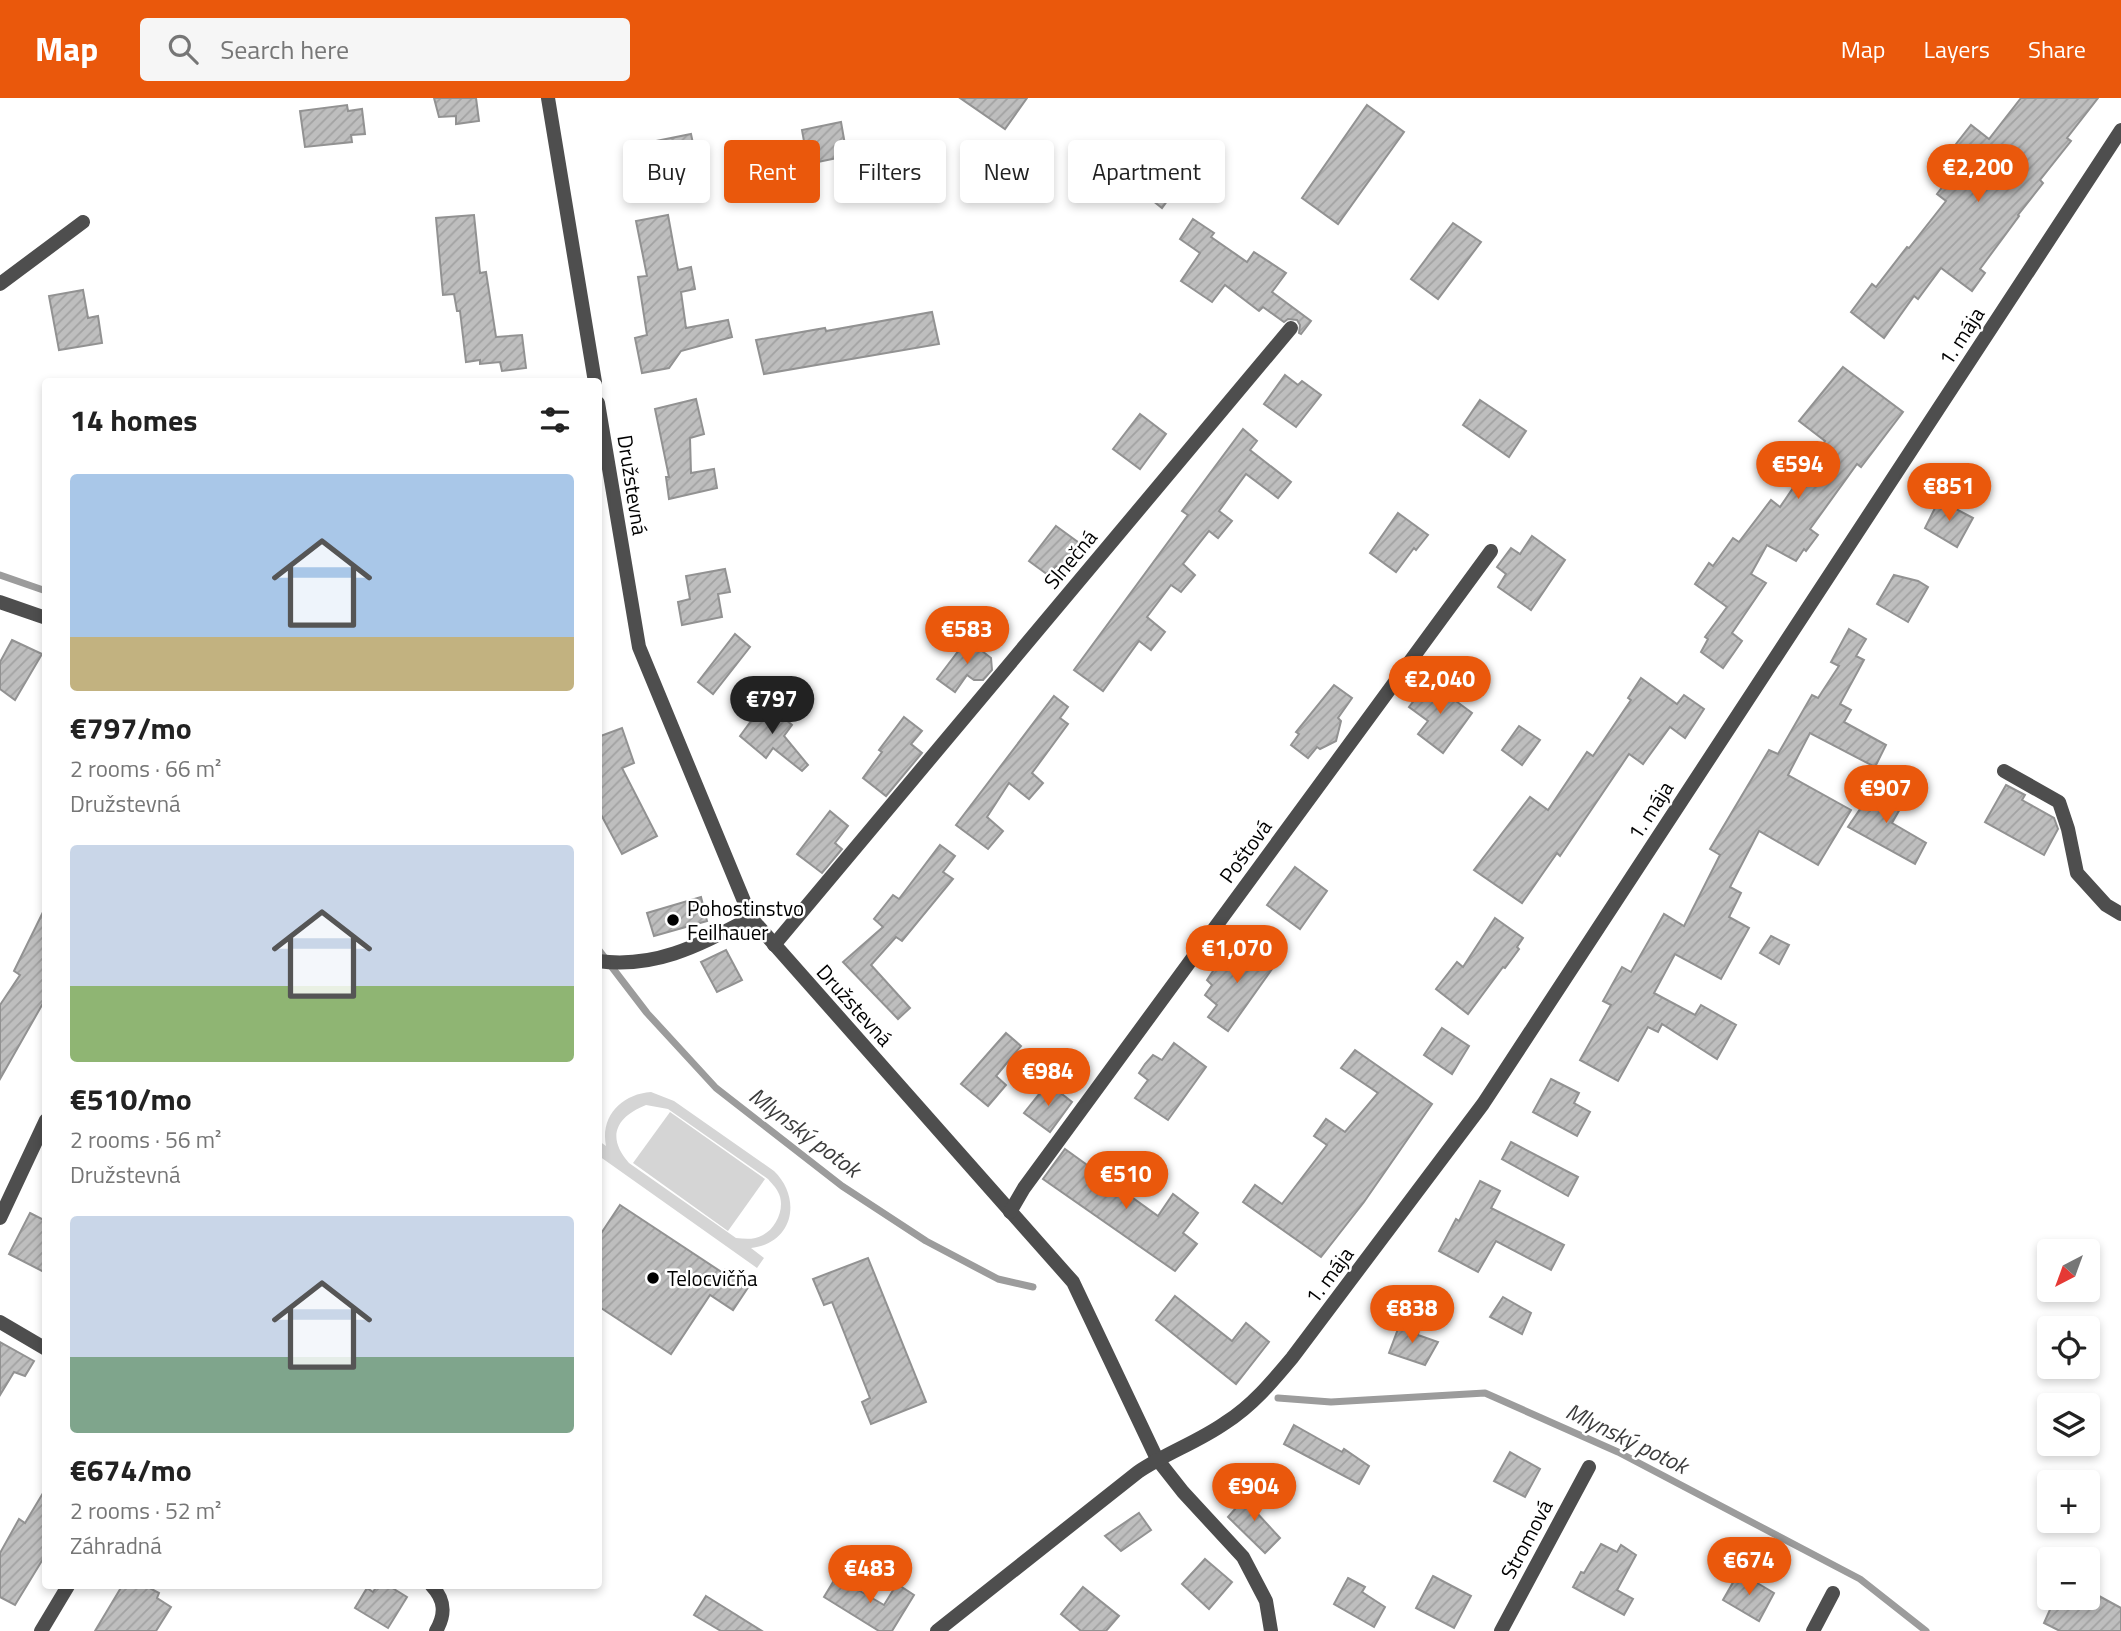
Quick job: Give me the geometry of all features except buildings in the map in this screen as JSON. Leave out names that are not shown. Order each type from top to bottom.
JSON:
[{"type":"street","points":[[548,98],[594,378]]},
{"type":"street","name":"1. mája","points":[[937,1631],[1157,1459],[1225,1424],[1262,1394],[1332,1307],[1483,1104],[2121,130]]},
{"type":"street","points":[[0,284],[83,222]]},
{"type":"street","name":"Slnečná","points":[[774,945],[1291,328]]},
{"type":"street","name":"Družstevná","points":[[602,427],[639,647],[751,918],[1073,1282],[1157,1459],[1243,1558],[1266,1601],[1271,1631]]},
{"type":"street","name":"Poštová","points":[[1010,1212],[1029,1182],[1492,551]]},
{"type":"street","points":[[0,603],[42,617]]},
{"type":"street","points":[[2004,771],[2059,802],[2068,828],[2077,873],[2106,905],[2121,914]]},
{"type":"street","points":[[602,962],[624,965],[661,959],[708,940],[751,918]]},
{"type":"street","points":[[0,1218],[42,1129]]},
{"type":"street","points":[[0,1322],[42,1347]]},
{"type":"street","name":"Stromová","points":[[1501,1631],[1589,1467]]},
{"type":"street","points":[[40,1631],[66,1589]]},
{"type":"street","points":[[436,1631],[443,1618],[437,1591]]},
{"type":"street","points":[[1812,1631],[1833,1593]]},
{"type":"shaded area","points":[[651,1092],[674,1101],[774,1171],[783,1182],[790,1206],[789,1218],[785,1229],[777,1238],[751,1248],[764,1258],[757,1268],[602,1158],[602,1143],[606,1146],[606,1125],[610,1116],[615,1108],[631,1097]],"holes":[[[646,1105],[668,1109],[768,1179],[780,1198],[776,1222],[760,1237],[736,1238],[629,1163],[618,1145],[618,1129],[627,1115]]]},
{"type":"shaded area","points":[[670,1112],[765,1179],[728,1231],[633,1163]]},
{"type":"waterway","name":"Mlynský potok","points":[[0,575],[42,590]]},
{"type":"waterway","name":"Mlynský potok","points":[[602,954],[647,1013],[716,1088],[842,1186],[926,1241],[998,1279],[1033,1287]]},
{"type":"waterway","name":"Mlynský potok","points":[[1278,1398],[1331,1402],[1485,1393],[1618,1452],[1860,1579],[1926,1631]]},
{"type":"place","name":"Pohostinstvo Feilhauer","points":[[673,920]]},
{"type":"place","name":"Telocvičňa","points":[[653,1278]]}]
